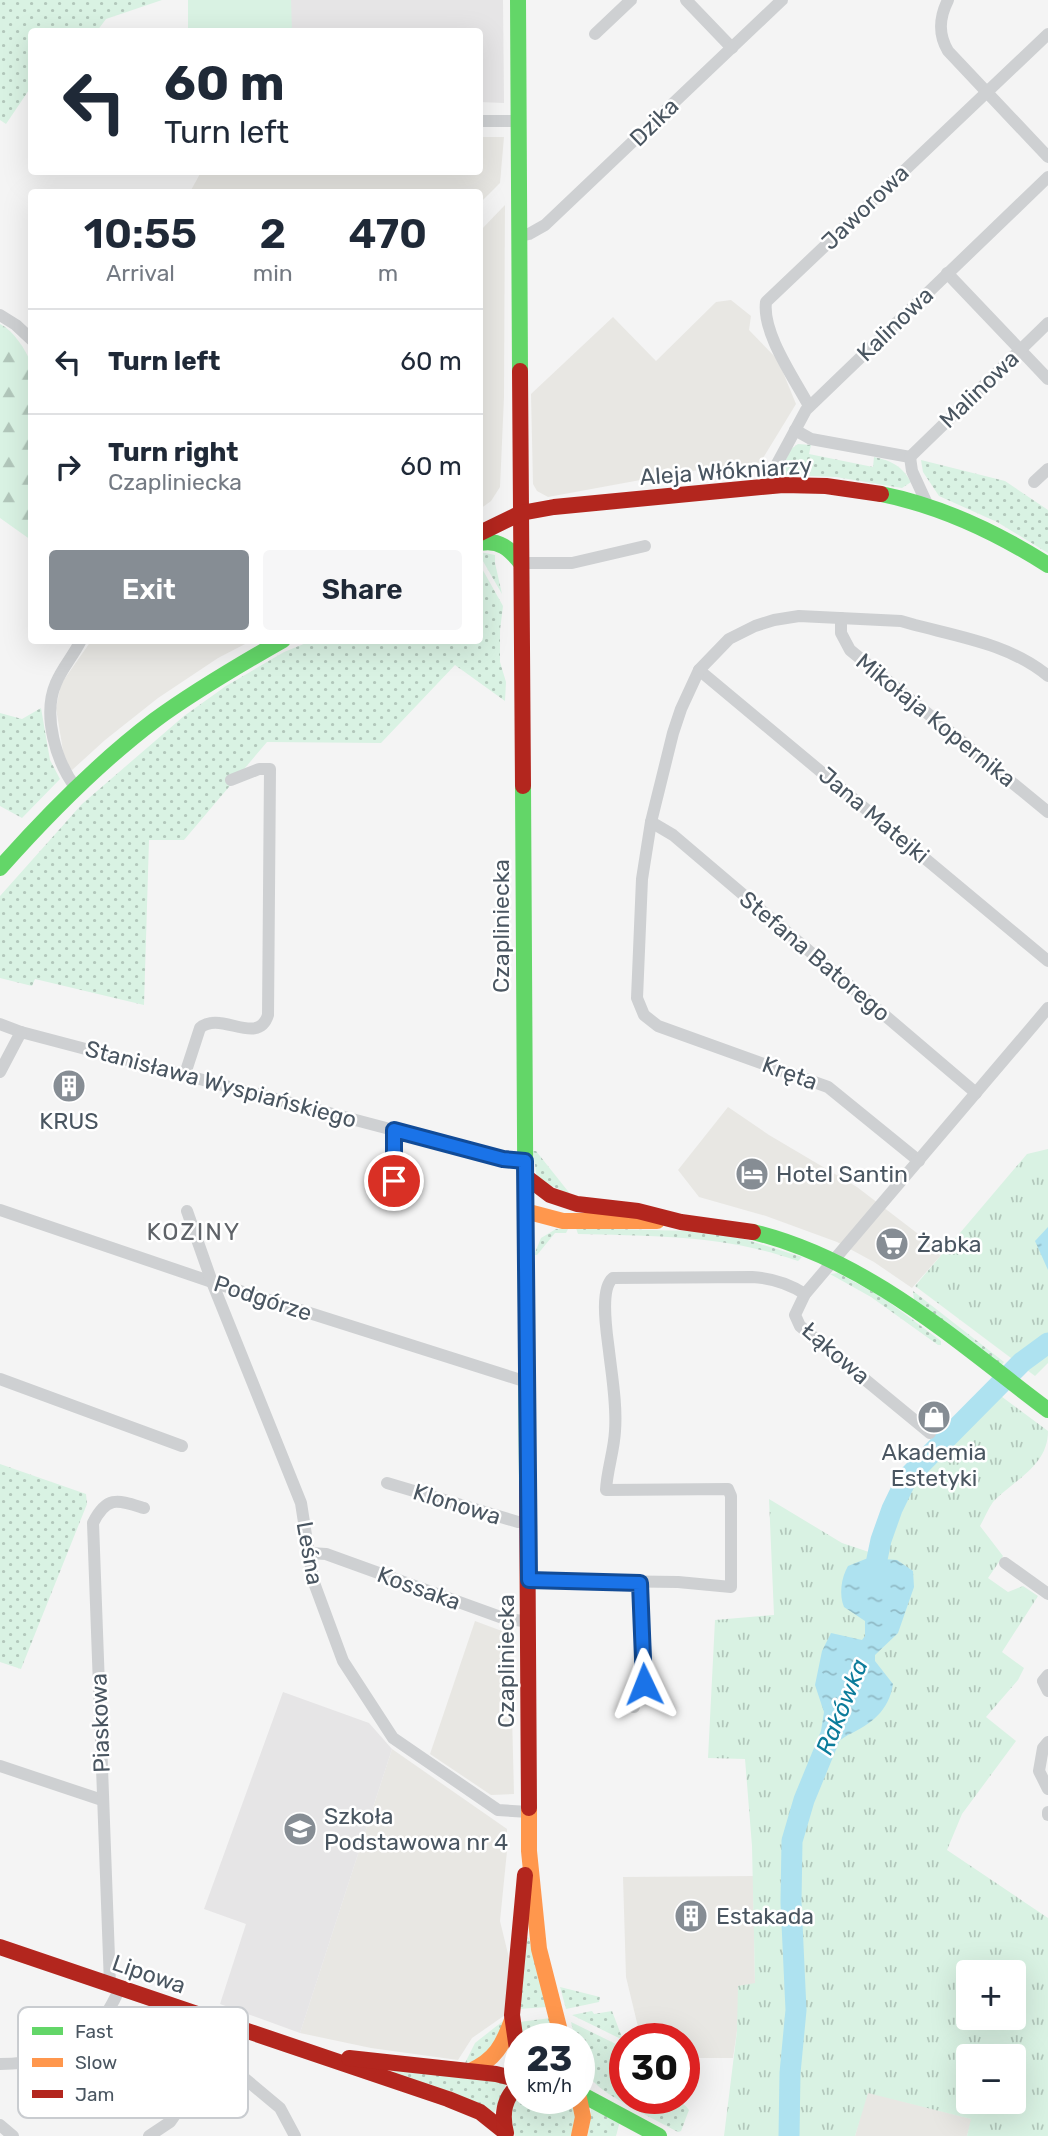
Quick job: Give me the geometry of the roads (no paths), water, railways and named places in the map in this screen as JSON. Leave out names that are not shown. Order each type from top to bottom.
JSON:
[{"type":"street","name":"Czapliniecka","points":[[518,0],[529,1852],[539,1949],[558,2023]]},
{"type":"street","points":[[595,34],[631,0]]},
{"type":"street","points":[[686,0],[732,48]]},
{"type":"street","name":"Dzika","points":[[520,236],[545,226],[782,0]]},
{"type":"street","points":[[948,0],[941,14],[944,44],[986,93],[1048,157]]},
{"type":"street","name":"Jaworowa","points":[[809,406],[770,332],[765,315],[766,302],[1048,34]]},
{"type":"street","points":[[483,121],[518,121]]},
{"type":"street","name":"Kalinowa","points":[[764,488],[809,406],[1048,177]]},
{"type":"street","points":[[947,274],[1048,379]]},
{"type":"street","points":[[0,315],[28,336]]},
{"type":"street","name":"Malinowa","points":[[910,457],[1048,323]]},
{"type":"street","points":[[794,430],[811,439],[910,457],[912,471],[928,506]]},
{"type":"street","points":[[1034,482],[1048,469]]},
{"type":"street","name":"Aleja Włókniarzy","points":[[483,532],[521,513],[562,506],[792,485],[832,487],[928,506],[970,522],[1048,565]]},
{"type":"street","points":[[483,542],[502,544],[522,563],[572,563],[645,546]]},
{"type":"street","points":[[651,822],[673,733],[699,670],[723,644],[762,624],[799,616],[901,621],[984,643],[1022,657],[1048,676]]},
{"type":"street","name":"Mikołaja Kopernika","points":[[841,618],[841,633],[849,650],[1048,812]]},
{"type":"street","points":[[76,788],[61,764],[51,710],[55,684],[79,644]]},
{"type":"street","points":[[0,868],[38,824],[124,744],[223,674],[276,644]]},
{"type":"street","name":"Jana Matejki","points":[[699,670],[1048,961]]},
{"type":"street","points":[[185,1074],[200,1028],[204,1025],[213,1021],[255,1030],[262,1026],[268,1015],[270,769],[259,769],[232,780]]},
{"type":"street","name":"Kręta","points":[[651,822],[642,879],[637,998],[644,1015],[662,1027],[828,1087],[919,1161]]},
{"type":"street","name":"Stefana Batorego","points":[[651,822],[673,835],[976,1093]]},
{"type":"street","name":"Łąkowa","points":[[930,1433],[800,1326],[795,1315],[805,1294],[1048,1008]]},
{"type":"street","name":"Stanisława Wyspiańskiego","points":[[0,1024],[21,1032],[503,1159],[525,1168]]},
{"type":"street","points":[[0,1072],[21,1032]]},
{"type":"street","points":[[394,1130],[394,1203]]},
{"type":"street","points":[[525,1168],[542,1192],[564,1202],[641,1212],[670,1220],[752,1232],[834,1261],[883,1289],[1048,1410]]},
{"type":"street","points":[[525,1211],[564,1202]]},
{"type":"street","name":"Podgórze","points":[[0,1210],[212,1282],[527,1382]]},
{"type":"street","name":"Leśna","points":[[187,1211],[212,1282],[302,1503],[313,1580],[343,1661],[393,1738],[498,1810],[529,1812]]},
{"type":"street","points":[[525,1211],[563,1221],[640,1223],[670,1220]]},
{"type":"street","points":[[526,1249],[540,1233],[563,1221]]},
{"type":"street","points":[[529,1580],[678,1582],[731,1587],[731,1496],[728,1489],[606,1490],[615,1431],[614,1388],[605,1320],[609,1280],[768,1278],[790,1285],[805,1294]]},
{"type":"street","points":[[0,1379],[182,1446]]},
{"type":"street","name":"Klonowa","points":[[387,1483],[518,1522],[528,1522]]},
{"type":"street","name":"Piaskowa","points":[[115,1986],[102,1800],[93,1523],[109,1502],[118,1500],[144,1508]]},
{"type":"street","name":"Kossaka","points":[[310,1553],[326,1553],[503,1618],[529,1622]]},
{"type":"street","points":[[1005,1563],[1048,1594]]},
{"type":"street","points":[[634,1707],[633,1686],[644,1684],[640,1583]]},
{"type":"street","points":[[1048,1675],[1043,1681],[1048,1691]]},
{"type":"street","points":[[1048,1742],[1039,1771],[1048,1789]]},
{"type":"street","points":[[0,1766],[102,1800]]},
{"type":"street","name":"Czapliniecka","points":[[513,2023],[520,1910],[529,1852]]},
{"type":"street","name":"Lipowa","points":[[0,1947],[177,2007]]},
{"type":"street","points":[[108,2007],[115,1986]]},
{"type":"street","points":[[470,2071],[491,2061],[499,2053],[512,2019]]},
{"type":"street","name":"Lipowa","points":[[248,2031],[476,2110],[495,2122],[506,2135]]},
{"type":"street","name":"Lipowa","points":[[285,2044],[354,2059],[504,2077]]},
{"type":"street","points":[[0,2064],[18,2064]]},
{"type":"street","points":[[248,2081],[280,2108],[295,2136]]},
{"type":"street","points":[[595,2103],[659,2136]]},
{"type":"street","points":[[504,2106],[502,2121],[506,2135]]},
{"type":"street","points":[[579,2136],[584,2114]]},
{"type":"street","points":[[149,2136],[173,2118]]},
{"type":"street","points":[[0,2125],[13,2136]]},
{"type":"water","points":[[1048,1227],[1048,1270],[1035,1241]]},
{"type":"water","points":[[868,1558],[897,1560],[913,1571],[914,1587],[898,1633],[875,1655],[875,1661],[893,1684],[891,1693],[878,1716],[834,1745],[824,1748],[819,1744],[824,1712],[815,1685],[822,1651],[831,1633],[862,1640],[865,1636],[865,1621],[844,1607],[841,1592],[848,1566]]},
{"type":"waterway","name":"Rakówka","points":[[877,1586],[877,1559],[881,1540],[907,1478],[1022,1362],[1048,1343]]},
{"type":"waterway","name":"Rakówka","points":[[789,2136],[790,2073],[796,2010],[791,1902],[792,1841],[804,1800],[836,1722]]},
{"type":"place","name":"KRUS","points":[[69,1086]]},
{"type":"place","name":"Hotel Santin","points":[[752,1174]]},
{"type":"place","name":"Żabka","points":[[892,1244]]},
{"type":"place","name":"Akademia Estetyki","points":[[934,1417]]},
{"type":"place","name":"Szkoła Podstawowa nr 4","points":[[300,1829]]},
{"type":"place","name":"Estakada","points":[[691,1916]]},
{"type":"district","name":"KOZINY","points":[[194,1232]]}]
